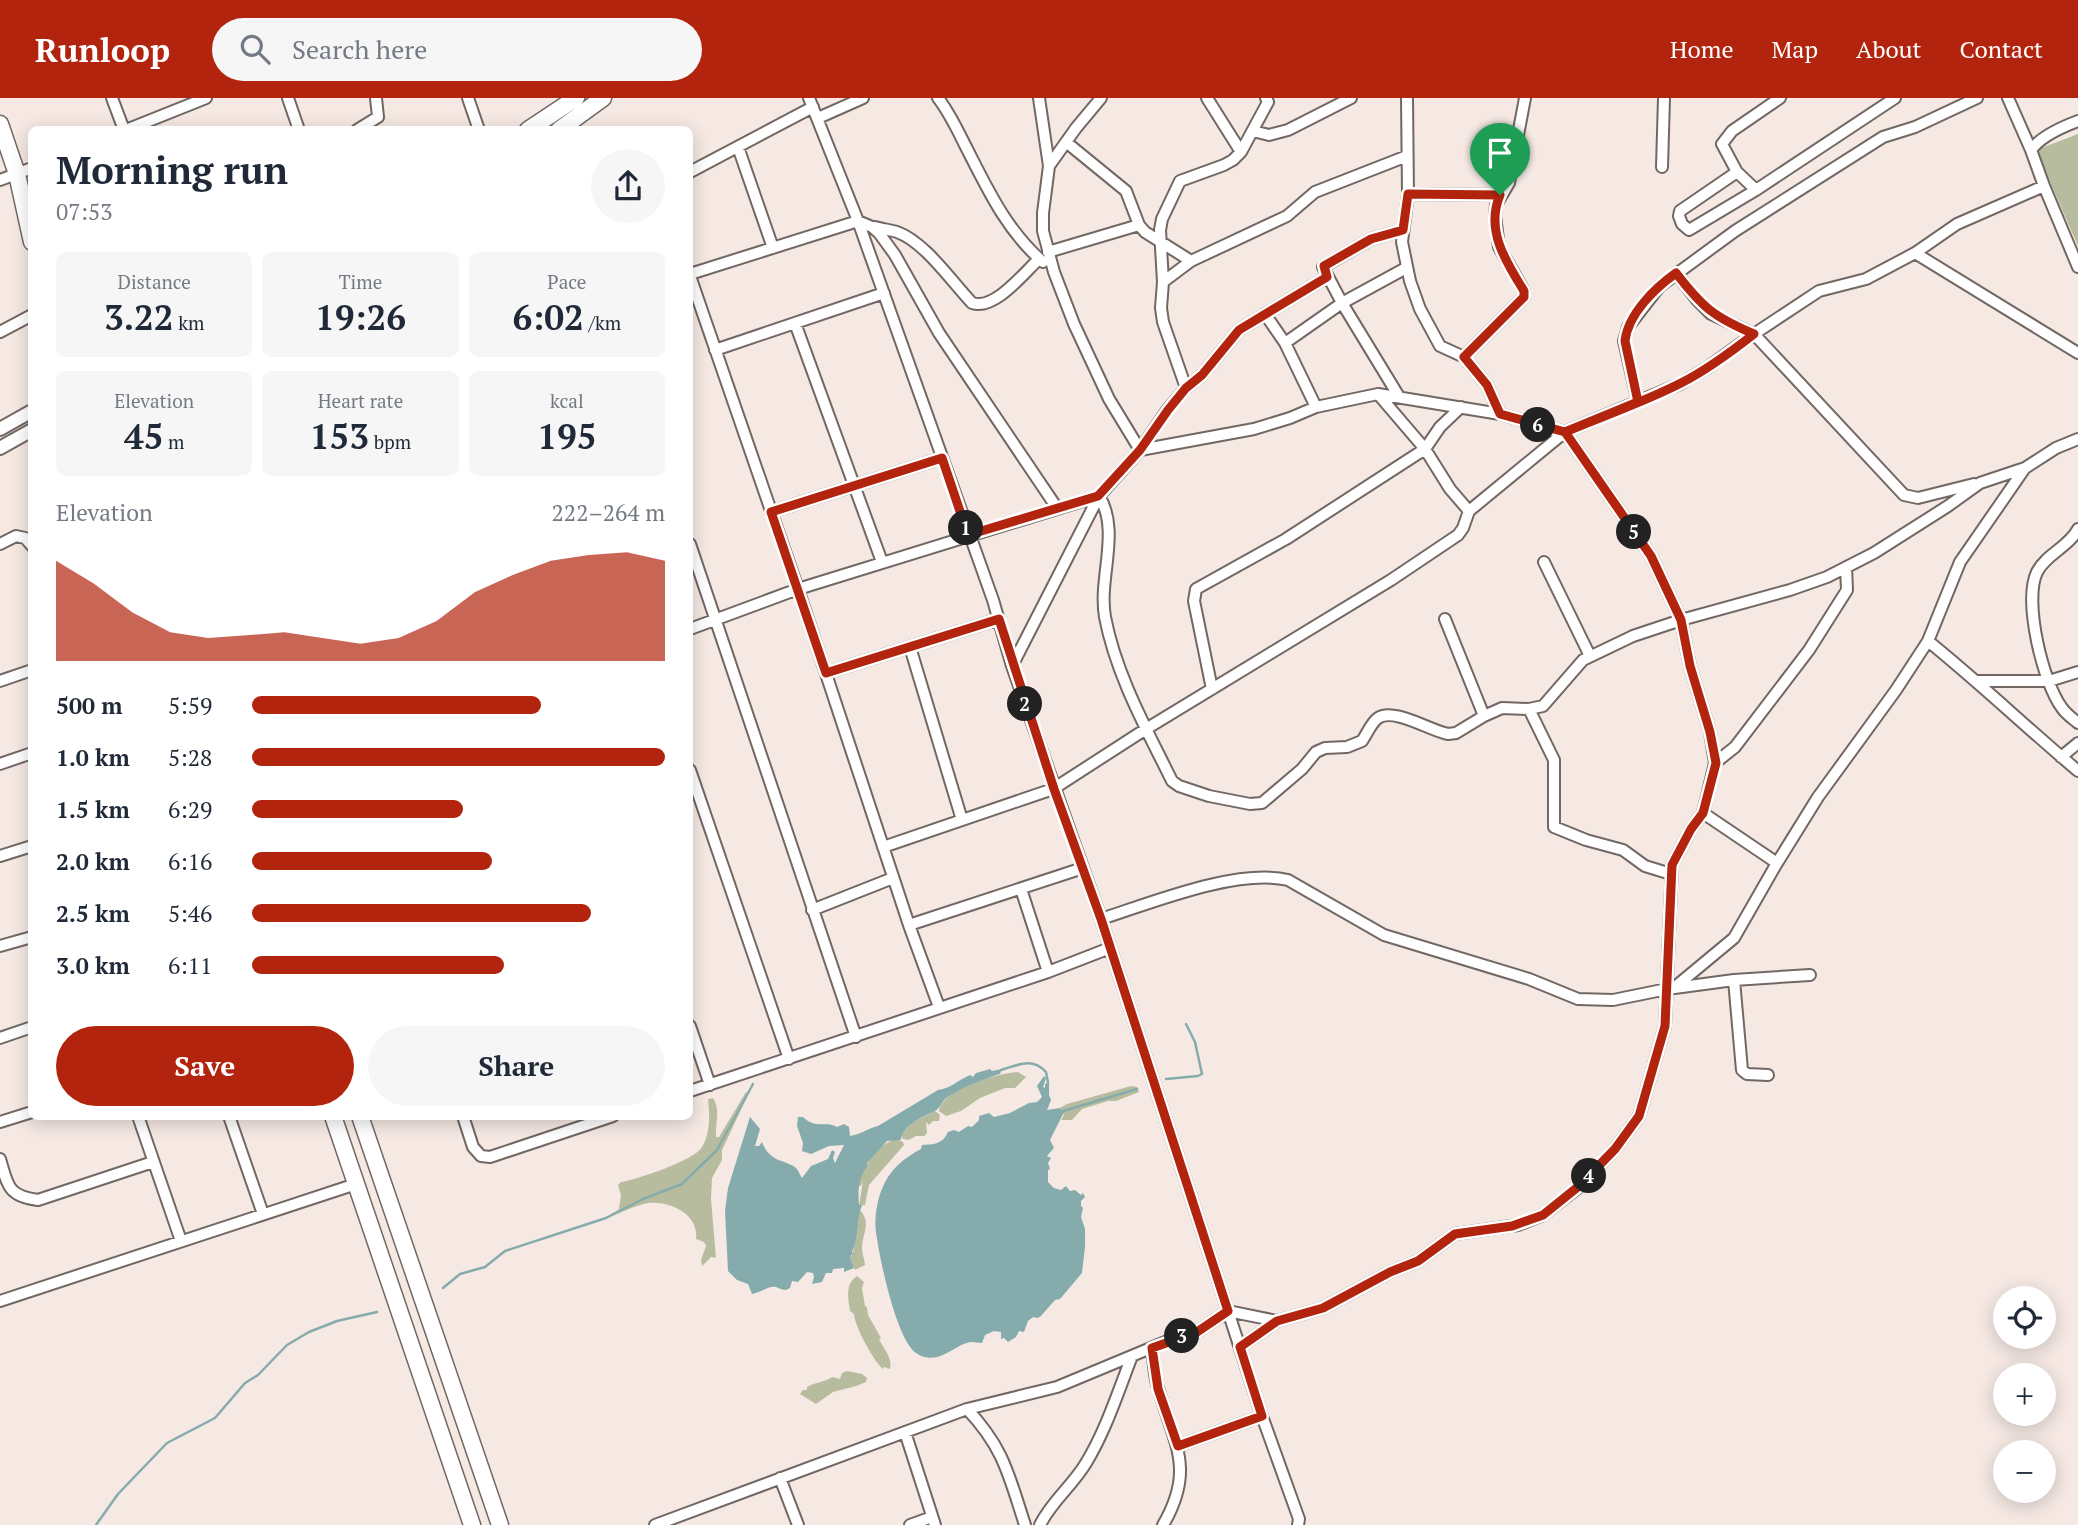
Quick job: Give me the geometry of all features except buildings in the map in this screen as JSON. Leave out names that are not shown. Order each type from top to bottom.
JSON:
[{"type":"main road","points":[[534,126],[576,98]]},
{"type":"main road","points":[[564,126],[603,98]]},
{"type":"main road","points":[[0,124],[24,171],[28,207]]},
{"type":"main road","points":[[334,1120],[472,1525]]},
{"type":"main road","points":[[361,1120],[500,1525]]},
{"type":"street","points":[[112,98],[123,126]]},
{"type":"street","points":[[288,98],[298,126]]},
{"type":"street","points":[[363,126],[378,117],[376,98]]},
{"type":"street","points":[[468,98],[477,126]]},
{"type":"street","points":[[693,170],[813,108],[863,98]]},
{"type":"street","points":[[938,98],[951,117],[1008,225],[1026,248],[1044,255]]},
{"type":"street","points":[[1040,98],[1049,166],[1043,213],[1044,255],[1054,272],[1074,324],[1109,399],[1140,450]]},
{"type":"street","points":[[1049,166],[1101,98]]},
{"type":"street","points":[[1207,98],[1241,152]]},
{"type":"street","points":[[1186,388],[1163,322],[1161,308],[1162,219],[1180,181],[1224,165],[1241,152],[1268,102],[1266,98]]},
{"type":"street","points":[[1253,131],[1269,135],[1288,130],[1351,98]]},
{"type":"street","points":[[1407,98],[1408,194],[1402,254],[1406,268],[1420,309],[1440,346],[1464,357],[1487,385],[1500,414]]},
{"type":"street","points":[[1464,357],[1524,297],[1524,291],[1499,247],[1495,216],[1500,195],[1509,183],[1525,98]]},
{"type":"street","points":[[1662,167],[1664,98]]},
{"type":"street","points":[[1756,190],[1737,172],[1722,144],[1726,137],[1780,98]]},
{"type":"street","points":[[1737,172],[1680,211],[1678,216],[1686,229],[1689,230],[1756,190],[1895,98]]},
{"type":"street","points":[[1638,402],[1625,333],[1660,286],[1769,207],[1883,137],[1915,127],[1977,98]]},
{"type":"street","points":[[2008,98],[2078,267]]},
{"type":"street","points":[[135,126],[200,99]]},
{"type":"street","points":[[813,108],[858,221],[999,619],[1012,666],[1101,919],[1298,1525]]},
{"type":"street","points":[[2031,150],[2059,129],[2078,121]]},
{"type":"street","points":[[1066,142],[1126,191],[1139,225],[1160,244],[1191,261]]},
{"type":"street","points":[[738,147],[773,248]]},
{"type":"street","points":[[1163,282],[1191,261],[1287,216],[1315,192],[1407,156]]},
{"type":"street","points":[[0,180],[24,171]]},
{"type":"street","points":[[883,847],[1054,789],[1146,729],[1391,580],[1458,535],[1469,511],[1565,432],[1680,384],[1819,291],[1866,279],[1915,253],[1957,224],[2044,186]]},
{"type":"street","points":[[1408,194],[1500,195]]},
{"type":"street","points":[[693,274],[858,221],[898,232],[906,237],[925,252],[972,303],[980,306],[995,300],[1044,255],[1139,225]]},
{"type":"street","points":[[872,227],[895,255],[939,333],[1057,508]]},
{"type":"street","points":[[1398,396],[1327,277],[1324,266],[1371,239],[1403,230]]},
{"type":"street","points":[[1915,253],[2078,354]]},
{"type":"street","points":[[1285,343],[1342,303],[1406,268]]},
{"type":"street","points":[[1676,273],[1711,313],[1754,334],[1904,495],[1918,498],[1980,483],[2025,468],[2056,448],[2078,439]]},
{"type":"street","points":[[1012,666],[1098,496],[1140,450],[1186,388],[1202,375],[1239,330],[1327,277]]},
{"type":"street","points":[[693,284],[798,589],[909,925],[940,1007]]},
{"type":"street","points":[[715,350],[884,293]]},
{"type":"street","points":[[1265,314],[1285,343],[1316,407]]},
{"type":"street","points":[[0,332],[28,317]]},
{"type":"street","points":[[795,323],[882,562]]},
{"type":"street","points":[[1140,450],[1254,429],[1316,407],[1378,394],[1500,414],[1565,432],[1651,556],[1681,620],[1690,666],[1710,732],[1716,763],[1703,813],[1674,858],[1671,874],[1671,989],[1661,1046],[1639,1116],[1615,1149],[1579,1186],[1538,1217],[1512,1226],[1455,1234],[1426,1256],[1323,1308],[1277,1321],[1240,1347]]},
{"type":"street","points":[[1378,394],[1426,449],[1450,489],[1469,511]]},
{"type":"street","points":[[1212,689],[1194,601],[1196,589],[1286,539],[1426,449],[1440,428],[1461,407]]},
{"type":"street","points":[[0,429],[28,413]]},
{"type":"street","points":[[0,448],[28,432]]},
{"type":"street","points":[[771,512],[942,458]]},
{"type":"street","points":[[1671,989],[1734,938],[1818,797],[1928,641],[1959,562],[2025,468]]},
{"type":"street","points":[[1098,496],[1109,517],[1103,599],[1105,617],[1119,664],[1172,782],[1209,796],[1250,804],[1262,803],[1274,794],[1320,749],[1346,747],[1362,741],[1373,722],[1386,714],[1448,734],[1456,733],[1502,708],[1529,709],[1543,706],[1578,665],[1590,656],[1633,636],[1681,620],[1809,584],[1902,536],[1980,483]]},
{"type":"street","points":[[693,628],[798,589],[1098,496]]},
{"type":"street","points":[[2078,529],[2073,538],[2041,566],[2032,587],[2034,628],[2049,681],[2062,709],[2078,723]]},
{"type":"street","points":[[0,544],[16,536],[25,538],[28,542]]},
{"type":"street","points":[[693,553],[856,1037]]},
{"type":"street","points":[[1544,562],[1590,656]]},
{"type":"street","points":[[1716,763],[1735,747],[1809,650],[1847,590],[1846,567]]},
{"type":"street","points":[[826,673],[999,619]]},
{"type":"street","points":[[1445,619],[1484,716]]},
{"type":"street","points":[[1928,641],[2078,771]]},
{"type":"street","points":[[910,647],[962,820]]},
{"type":"street","points":[[0,681],[28,671]]},
{"type":"street","points":[[1977,681],[2049,681],[2078,672]]},
{"type":"street","points":[[1529,709],[1554,760],[1554,827],[1586,840],[1623,850],[1646,866],[1671,874]]},
{"type":"street","points":[[2062,757],[2078,743]]},
{"type":"street","points":[[0,764],[28,754]]},
{"type":"street","points":[[693,779],[789,1059]]},
{"type":"street","points":[[1703,813],[1777,863]]},
{"type":"street","points":[[0,856],[28,847]]},
{"type":"street","points":[[909,925],[1083,868]]},
{"type":"street","points":[[1101,919],[1229,881],[1253,877],[1277,878],[1288,880],[1384,935],[1529,979],[1578,999],[1622,999],[1734,980],[1810,975]]},
{"type":"street","points":[[812,910],[893,878]]},
{"type":"street","points":[[1021,889],[1048,972]]},
{"type":"street","points":[[0,946],[28,938]]},
{"type":"street","points":[[693,1090],[1048,972],[1110,948]]},
{"type":"street","points":[[1734,980],[1742,1070],[1747,1074],[1768,1075]]},
{"type":"street","points":[[0,1038],[28,1028]]},
{"type":"street","points":[[693,1035],[710,1085]]},
{"type":"street","points":[[0,1122],[28,1113]]},
{"type":"street","points":[[139,1120],[181,1241]]},
{"type":"street","points":[[230,1120],[263,1214]]},
{"type":"street","points":[[464,1120],[473,1147],[481,1156],[490,1157],[601,1120]]},
{"type":"street","points":[[0,1159],[8,1186],[20,1198],[38,1200],[153,1161]]},
{"type":"street","points":[[0,1301],[356,1184]]},
{"type":"street","points":[[655,1525],[967,1409],[1057,1387],[1197,1332],[1228,1311],[1277,1321]]},
{"type":"street","points":[[1152,1348],[1158,1389],[1178,1446],[1181,1476],[1174,1506],[1163,1525]]},
{"type":"street","points":[[1040,1525],[1045,1514],[1087,1462],[1132,1356]]},
{"type":"street","points":[[967,1409],[986,1430],[1002,1455],[1025,1525]]},
{"type":"street","points":[[1178,1446],[1262,1416]]},
{"type":"street","points":[[905,1432],[934,1521],[910,1525]]},
{"type":"street","points":[[780,1478],[798,1525]]},
{"type":"green space","points":[[2078,134],[2078,246],[2036,150]]},
{"type":"green space","points":[[1018,1072],[1026,1077],[1015,1088],[1005,1088],[980,1098],[961,1111],[946,1116],[939,1111],[942,1103],[960,1089],[998,1075]]},
{"type":"green space","points":[[1131,1086],[1137,1087],[1139,1092],[1082,1109],[1072,1120],[1061,1120],[1064,1115],[1060,1108],[1067,1104]]},
{"type":"green space","points":[[746,1092],[748,1095],[712,1178],[716,1258],[711,1257],[702,1266],[701,1260],[706,1246],[704,1242],[696,1239],[693,1223],[681,1211],[666,1204],[649,1203],[606,1218],[619,1209],[621,1195],[618,1185],[621,1182],[677,1163],[702,1147],[709,1124],[708,1099],[713,1098],[715,1103],[716,1137],[719,1137]]},
{"type":"green space","points":[[935,1111],[940,1115],[939,1121],[933,1121],[929,1125],[926,1122],[927,1133],[924,1136],[903,1139],[901,1135],[911,1123]]},
{"type":"green space","points":[[896,1139],[904,1145],[869,1185],[865,1205],[859,1206],[863,1181],[861,1186],[858,1186],[867,1163],[882,1146]]},
{"type":"green space","points":[[860,1210],[866,1224],[862,1248],[865,1265],[855,1270],[850,1257],[853,1254]]},
{"type":"green space","points":[[857,1276],[864,1282],[862,1288],[865,1306],[889,1357],[890,1369],[883,1369],[875,1359],[861,1334],[854,1314],[850,1311],[849,1287]]},
{"type":"green space","points":[[847,1371],[862,1374],[867,1378],[866,1382],[833,1392],[816,1404],[800,1394],[807,1390],[807,1387],[832,1377],[840,1379],[842,1373]]},
{"type":"water","points":[[990,1069],[1002,1069],[1000,1074],[972,1084],[945,1099],[937,1110],[909,1126],[901,1140],[887,1141],[867,1163],[859,1185],[859,1205],[862,1205],[852,1252],[856,1255],[852,1254],[850,1257],[854,1268],[844,1272],[844,1268],[833,1269],[832,1273],[826,1273],[822,1282],[812,1284],[813,1273],[807,1272],[798,1282],[792,1281],[790,1288],[786,1290],[773,1287],[752,1294],[748,1284],[737,1280],[728,1271],[725,1211],[728,1188],[750,1117],[760,1129],[755,1146],[762,1142],[769,1154],[793,1166],[802,1178],[811,1166],[828,1159],[832,1150],[835,1152],[835,1163],[844,1145],[829,1146],[811,1154],[802,1151],[798,1117],[817,1124],[837,1127],[844,1124],[849,1127],[850,1136],[878,1126],[938,1090]]},
{"type":"water","points":[[1044,1076],[1046,1078],[1043,1087],[1049,1082],[1051,1100],[1047,1110],[1060,1108],[1064,1112],[1050,1140],[1054,1148],[1047,1156],[1051,1158],[1048,1163],[1048,1182],[1054,1188],[1061,1190],[1066,1186],[1070,1191],[1075,1190],[1081,1195],[1083,1193],[1085,1197],[1081,1201],[1081,1217],[1085,1229],[1082,1273],[1060,1299],[1055,1300],[1040,1317],[1033,1317],[1028,1321],[1024,1332],[1019,1331],[1016,1337],[1008,1342],[1004,1338],[1001,1339],[1001,1332],[994,1331],[985,1335],[982,1343],[965,1343],[939,1356],[924,1357],[916,1353],[902,1332],[885,1277],[875,1227],[882,1189],[893,1170],[921,1149],[922,1145],[940,1142],[948,1132],[959,1132],[968,1126],[972,1127],[979,1120],[979,1116],[989,1113],[994,1117],[1037,1102],[1042,1097],[1037,1086]]},
{"type":"waterway","points":[[1166,1079],[1202,1074],[1195,1042],[1186,1024]]},
{"type":"waterway","points":[[1001,1070],[1030,1063],[1046,1072],[1048,1083]]},
{"type":"waterway","points":[[443,1288],[460,1274],[485,1267],[505,1251],[606,1218],[643,1199],[682,1184],[717,1150],[753,1084]]},
{"type":"waterway","points":[[1063,1111],[1137,1089]]},
{"type":"waterway","points":[[96,1525],[118,1494],[167,1443],[215,1418],[245,1383],[258,1375],[287,1345],[309,1332],[337,1321],[377,1312]]},
{"type":"route","points":[[1500,195],[1408,194],[1403,230],[1371,239],[1324,266],[1327,277],[1239,330],[1202,375],[1186,388],[1140,450],[1098,496],[968,535],[942,458],[771,512],[826,673],[999,619],[1012,666],[1101,919],[1228,1311],[1197,1332],[1152,1348],[1158,1389],[1178,1446],[1262,1416],[1240,1347],[1277,1321],[1323,1308],[1390,1272],[1418,1261],[1455,1234],[1468,1230],[1518,1225],[1543,1215],[1579,1186],[1615,1149],[1639,1116],[1661,1046],[1667,1006],[1672,865],[1691,829],[1703,813],[1716,763],[1710,732],[1690,666],[1681,620],[1651,556],[1565,432],[1638,402],[1680,384],[1724,357],[1754,334],[1711,313],[1676,273],[1645,303],[1625,333],[1638,402],[1565,432],[1500,414],[1487,385],[1464,357],[1525,293],[1499,247],[1495,216],[1500,195]]}]
